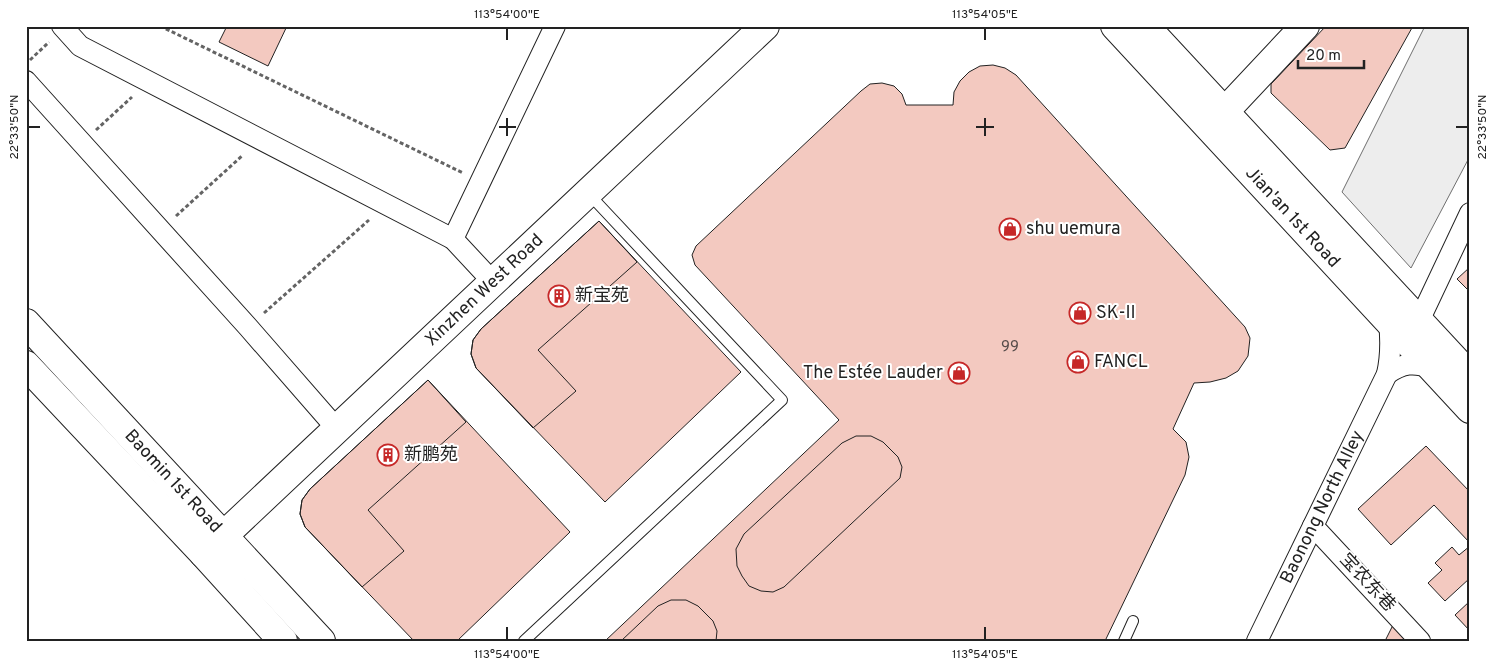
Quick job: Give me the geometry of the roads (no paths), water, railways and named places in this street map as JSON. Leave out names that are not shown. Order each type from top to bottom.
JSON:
[{"type":"main road","name":"Xinzhen West Road","points":[[204,554],[765,26]]},
{"type":"main road","name":"Jian'an 1st Road","points":[[1115,26],[1217,120],[1419,321],[1470,376]]},
{"type":"main road","name":"Jian'an 1st Road","points":[[1145,26],[1217,120],[1389,322],[1470,409]]},
{"type":"main road","points":[[1217,120],[1305,26]]},
{"type":"main road","name":"Baomin 1st Road","points":[[26,323],[321,641]]},
{"type":"main road","name":"Baomin 1st Road","points":[[26,365],[283,641]]},
{"type":"street","points":[[453,239],[555,26]]},
{"type":"street","points":[[63,27],[80,46],[453,239],[493,282]]},
{"type":"street","points":[[26,81],[248,327],[337,429]]},
{"type":"street","points":[[1419,321],[1470,213]]},
{"type":"street","name":"Baonong North Alley","points":[[1257,641],[1387,374],[1391,344],[1389,322]]},
{"type":"street","points":[[1387,374],[1398,367],[1410,364],[1421,364],[1432,368]]},
{"type":"street","name":"宝农东巷","points":[[1313,526],[1420,641]]},
{"type":"lane","points":[[524,641],[782,400],[588,193]]},
{"type":"lane","points":[[1124,641],[1133,621]]},
{"type":"place","name":"shu uemura","points":[[1010,229]]},
{"type":"place","name":"新宝苑","points":[[559,296]]},
{"type":"place","name":"SK-II","points":[[1080,313]]},
{"type":"place","name":"FANCL","points":[[1078,362]]},
{"type":"place","name":"The Estée Lauder","points":[[959,373]]},
{"type":"place","name":"新鹏苑","points":[[388,455]]}]
